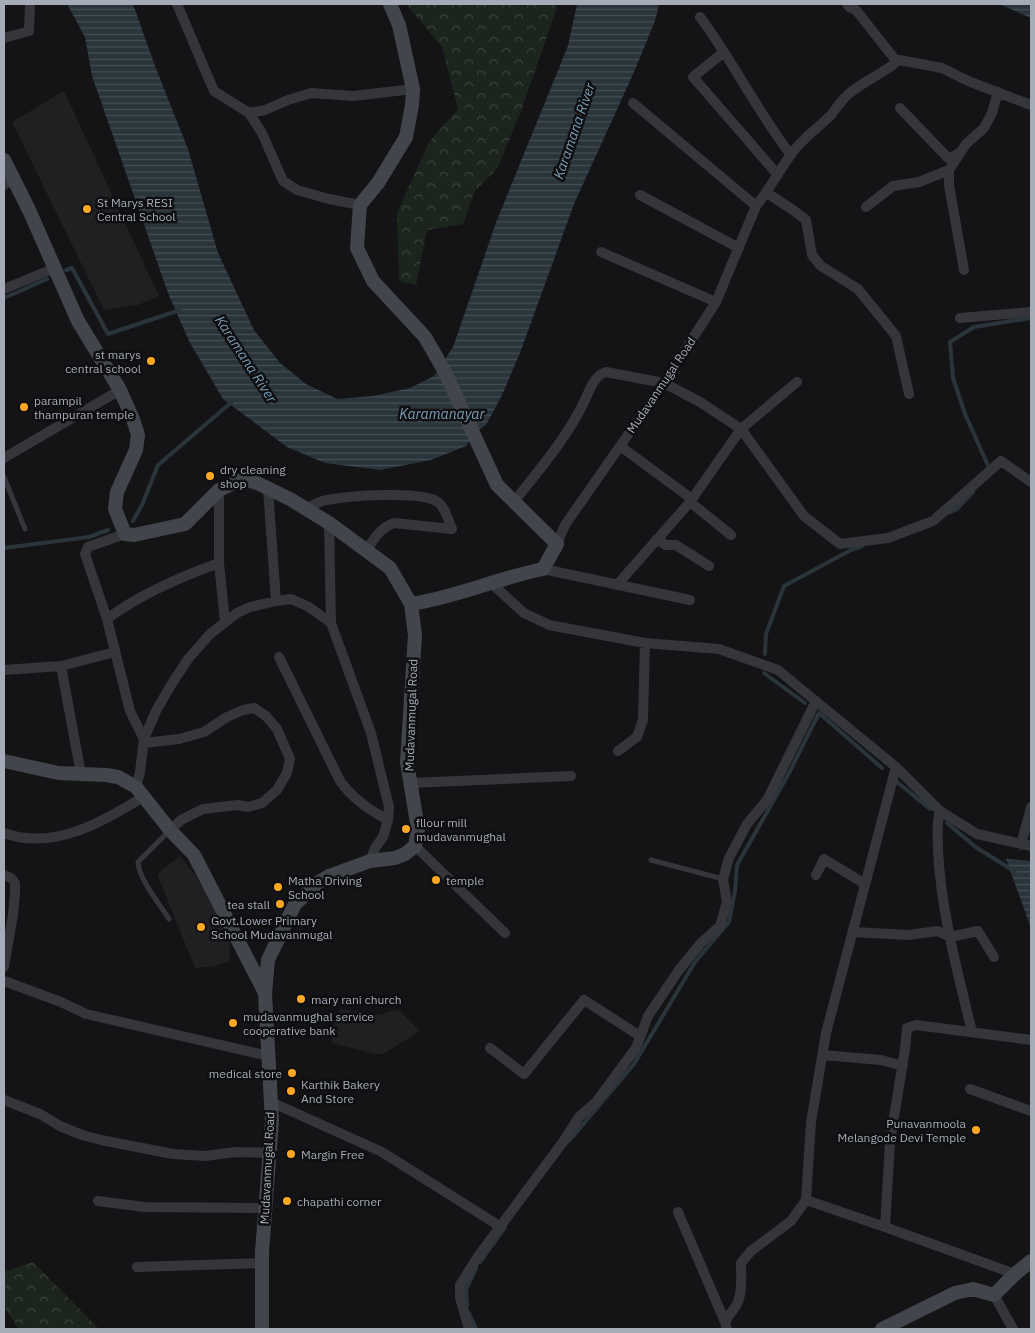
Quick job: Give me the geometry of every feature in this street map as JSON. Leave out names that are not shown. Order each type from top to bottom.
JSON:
[{"type":"street","points":[[4,38],[29,32],[30,4]]},
{"type":"street","points":[[177,4],[214,91],[248,113],[262,133],[283,181],[297,190],[360,206]]},
{"type":"street","points":[[390,4],[399,25],[413,89],[412,105],[406,137],[378,182],[360,206],[357,248],[373,281],[425,337],[445,372],[497,485],[557,544],[543,569]]},
{"type":"street","points":[[847,4],[856,10],[897,62],[899,60],[942,68],[1031,105]]},
{"type":"street","points":[[700,17],[724,52],[772,131],[790,155]]},
{"type":"street","points":[[724,52],[693,77],[778,175]]},
{"type":"street","name":"Mudavanmugal Road","points":[[557,544],[565,525],[664,383],[716,302],[756,206],[767,193],[790,155],[850,92],[897,62]]},
{"type":"street","points":[[248,113],[265,110],[311,93],[353,96],[413,89]]},
{"type":"street","points":[[866,207],[893,186],[919,182],[948,170],[962,151],[984,128],[992,113],[998,92]]},
{"type":"street","points":[[633,104],[756,206]]},
{"type":"street","points":[[900,108],[948,158],[962,151]]},
{"type":"street","points":[[4,160],[9,182],[29,210],[78,322],[120,390],[138,435],[136,450],[117,492],[115,509],[126,534],[88,547],[85,554],[107,619],[130,711],[144,741]]},
{"type":"street","points":[[948,170],[964,270]]},
{"type":"street","points":[[767,193],[806,220],[812,255],[821,266],[858,289],[896,336],[909,394]]},
{"type":"street","points":[[640,195],[739,248]]},
{"type":"street","points":[[601,252],[716,302]]},
{"type":"street","points":[[4,288],[55,268]]},
{"type":"street","points":[[960,318],[1031,312]]},
{"type":"street","points":[[514,502],[554,451],[600,373],[606,372],[664,383],[700,402],[741,429],[804,516],[840,544],[888,538],[933,521],[1001,462],[1031,482]]},
{"type":"street","points":[[617,585],[691,501],[741,429],[797,382]]},
{"type":"street","points":[[4,458],[120,390]]},
{"type":"street","points":[[620,446],[691,501],[731,535]]},
{"type":"street","name":"Mudavanmugal Road","points":[[126,534],[134,535],[185,524],[219,490],[243,478],[290,499],[329,523],[390,568],[412,604],[415,635],[406,762],[418,829],[415,846],[405,854],[395,858],[370,861],[329,876],[319,882],[295,904],[268,960],[265,994],[272,1121],[262,1263],[262,1329]]},
{"type":"street","points":[[268,489],[276,600]]},
{"type":"street","points":[[219,490],[219,563],[225,622]]},
{"type":"street","points":[[305,509],[324,500],[348,496],[388,494],[431,498],[440,503],[452,529],[394,523],[380,531],[366,551]]},
{"type":"street","points":[[329,523],[331,623],[371,733],[389,807],[388,820],[383,837],[375,848],[370,861]]},
{"type":"street","points":[[657,539],[666,545],[676,545],[709,566]]},
{"type":"street","points":[[107,619],[127,604],[197,571],[219,563]]},
{"type":"street","points":[[412,604],[430,601],[543,569],[690,600]]},
{"type":"street","points":[[492,584],[524,614],[549,625],[645,644],[719,649],[778,670],[896,767],[940,811],[977,834],[1026,846],[1031,808]]},
{"type":"street","points":[[140,792],[140,772],[144,741],[156,711],[188,659],[210,634],[238,613],[250,607],[276,600],[291,599],[310,607],[331,623]]},
{"type":"street","points":[[618,752],[637,736],[643,720],[645,644]]},
{"type":"street","points":[[4,670],[61,666],[115,652]]},
{"type":"street","points":[[279,657],[340,781],[348,792],[370,811],[388,820]]},
{"type":"street","points":[[61,666],[81,774]]},
{"type":"street","points":[[469,1329],[460,1298],[460,1285],[508,1214],[563,1142],[579,1117],[596,1102],[636,1048],[648,1016],[679,970],[702,943],[720,926],[727,902],[723,879],[736,844],[747,824],[767,800],[816,701]]},
{"type":"street","points":[[144,741],[179,740],[204,732],[227,717],[243,710],[254,708],[266,716],[277,728],[290,759],[287,774],[276,790],[262,803],[248,807],[238,805],[202,809],[180,820],[170,830]]},
{"type":"street","points":[[4,761],[58,773],[118,777],[140,792],[170,830],[194,855],[265,994]]},
{"type":"street","points":[[726,1326],[728,1314],[736,1306],[741,1288],[741,1263],[751,1252],[791,1221],[806,1200],[811,1122],[826,1033],[896,767]]},
{"type":"street","points":[[409,783],[571,776]]},
{"type":"street","points":[[4,833],[31,839],[83,830],[109,818],[140,792]]},
{"type":"street","points":[[940,811],[937,821],[939,866],[950,937],[972,1032]]},
{"type":"street","points":[[415,846],[505,933]]},
{"type":"street","points":[[816,875],[824,859],[865,884]]},
{"type":"street","points":[[4,875],[11,878],[15,884],[8,914],[4,967]]},
{"type":"street","points":[[853,932],[908,934],[938,931],[950,937],[978,931],[994,956]]},
{"type":"street","points":[[4,981],[61,1002],[86,1014],[269,1056]]},
{"type":"street","points":[[490,1048],[524,1074],[584,1000],[640,1036]]},
{"type":"street","points":[[885,1227],[890,1142],[903,1066],[907,1028],[916,1024],[1031,1040]]},
{"type":"street","points":[[823,1054],[882,1060],[903,1066]]},
{"type":"street","points":[[970,1089],[1031,1111]]},
{"type":"street","points":[[4,1100],[40,1114],[60,1126],[82,1135],[151,1150],[173,1154],[205,1156],[235,1152],[270,1153]]},
{"type":"street","points":[[271,1102],[382,1152],[501,1227]]},
{"type":"street","points":[[806,1200],[1015,1274]]},
{"type":"street","points":[[98,1201],[144,1207],[266,1208]]},
{"type":"street","points":[[678,1212],[726,1326]]},
{"type":"street","points":[[994,1295],[1031,1261]]},
{"type":"street","points":[[137,1267],[262,1263]]},
{"type":"street","points":[[882,1329],[955,1293],[973,1289],[994,1295],[1013,1329]]},
{"type":"lane","points":[[4,477],[25,529]]},
{"type":"lane","points":[[169,919],[144,879],[138,862],[170,830]]},
{"type":"lane","points":[[651,860],[723,879]]},
{"type":"shaded area","name":"St Marys RESI Central School","points":[[64,91],[159,296],[138,305],[104,310],[12,122]]},
{"type":"shaded area","name":"Govt.Lower Primary School Mudavanmugal","points":[[180,856],[195,875],[216,910],[230,943],[229,962],[195,968],[157,874]]},
{"type":"shaded area","points":[[340,1009],[380,1015],[398,1009],[420,1031],[383,1054],[375,1054],[332,1043],[331,1033]]},
{"type":"green space","points":[[406,4],[558,4],[523,106],[497,169],[475,191],[463,224],[427,230],[416,285],[399,281],[397,213],[429,142],[458,109],[442,47]]},
{"type":"green space","points":[[33,1262],[99,1329],[19,1329],[5,1308],[4,1272]]},
{"type":"water","name":"Karamanayar","points":[[67,4],[133,4],[188,149],[218,253],[254,330],[280,363],[306,384],[337,399],[373,396],[410,388],[434,376],[453,347],[497,220],[568,46],[577,4],[659,4],[655,21],[634,72],[574,204],[520,353],[502,395],[486,425],[478,430],[466,446],[431,460],[380,470],[325,463],[287,447],[223,399],[189,341],[168,293],[92,76],[85,37]]},
{"type":"water","points":[[999,4],[1031,4],[1031,18]]},
{"type":"water","points":[[1006,859],[1031,861],[1031,925],[1030,925]]},
{"type":"waterway","points":[[66,270],[72,268],[108,334],[180,310]]},
{"type":"waterway","points":[[4,298],[47,279]]},
{"type":"waterway","points":[[990,470],[965,414],[953,378],[950,342],[974,327],[1031,318]]},
{"type":"waterway","points":[[133,521],[142,505],[158,465],[233,401]]},
{"type":"waterway","points":[[948,513],[957,509],[973,492]]},
{"type":"waterway","points":[[4,548],[89,537],[108,530]]},
{"type":"waterway","points":[[765,654],[766,634],[784,586],[862,546]]},
{"type":"waterway","points":[[764,673],[805,703]]},
{"type":"waterway","points":[[569,1141],[634,1064],[695,962],[729,922],[735,891],[737,865],[788,775],[819,713],[882,768]]},
{"type":"waterway","points":[[897,782],[930,809]]},
{"type":"waterway","points":[[947,823],[977,848],[1014,871]]},
{"type":"waterway","points":[[480,1262],[505,1227]]},
{"type":"waterway","points":[[467,1306],[466,1290],[476,1268]]},
{"type":"waterway","points":[[469,1313],[476,1329]]},
{"type":"place","name":"St Marys RESI Central School","points":[[87,209]]},
{"type":"place","name":"st marys central school","points":[[151,361]]},
{"type":"place","name":"parampil thampuran temple","points":[[24,407]]},
{"type":"place","name":"dry cleaning shop","points":[[210,476]]},
{"type":"place","name":"fllour mill mudavanmughal","points":[[406,829]]},
{"type":"place","name":"temple","points":[[436,880]]},
{"type":"place","name":"Matha Driving School","points":[[278,887]]},
{"type":"place","name":"tea stall","points":[[280,904]]},
{"type":"place","name":"Govt.Lower Primary School Mudavanmugal","points":[[201,927]]},
{"type":"place","name":"mary rani church","points":[[301,999]]},
{"type":"place","name":"mudavanmughal service cooperative bank","points":[[233,1023]]},
{"type":"place","name":"medical store","points":[[292,1073]]},
{"type":"place","name":"Karthik Bakery And Store","points":[[291,1091]]},
{"type":"place","name":"Punavanmoola Melangode Devi Temple","points":[[976,1130]]},
{"type":"place","name":"Margin Free","points":[[291,1154]]},
{"type":"place","name":"chapathi corner","points":[[287,1201]]},
{"type":"water label","name":"Karamana River","points":[[574,131]]},
{"type":"water label","name":"Karamana River","points":[[246,359]]}]
